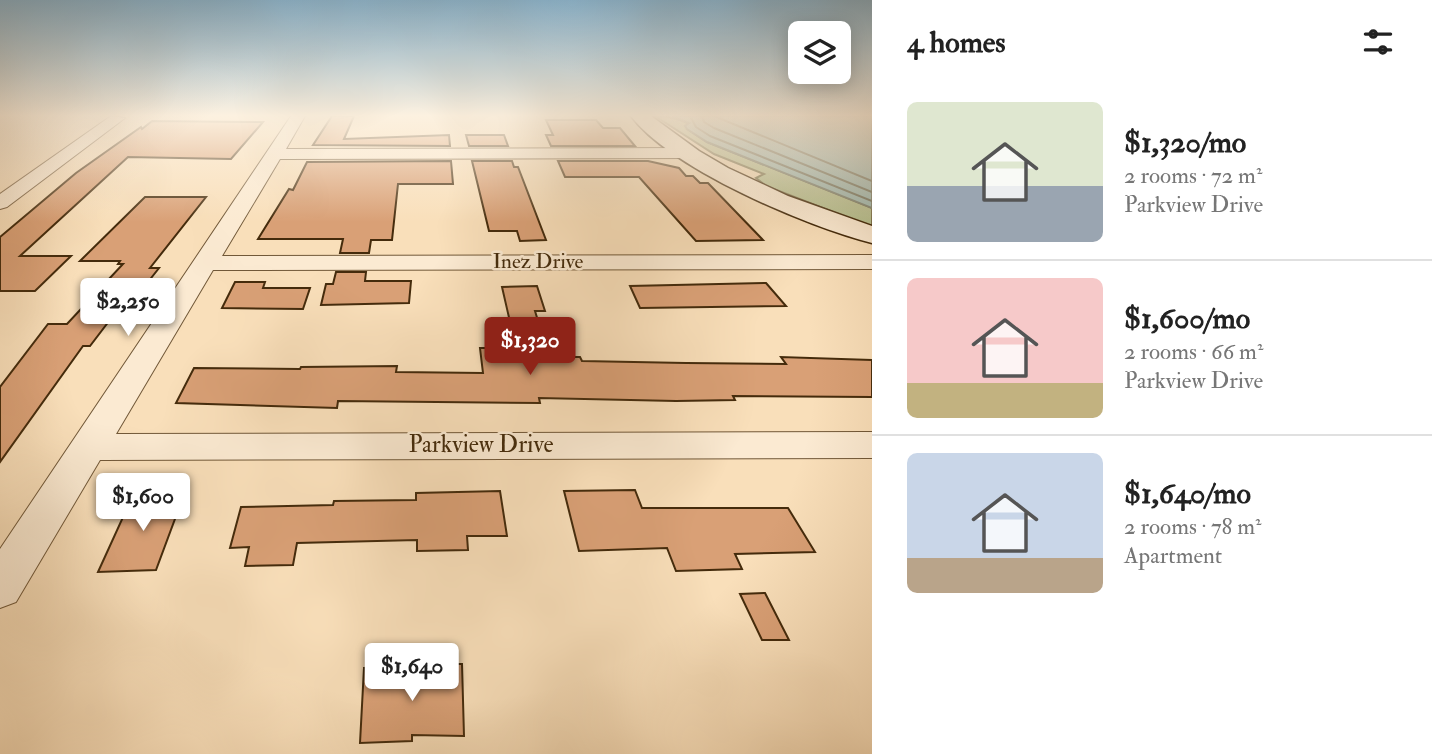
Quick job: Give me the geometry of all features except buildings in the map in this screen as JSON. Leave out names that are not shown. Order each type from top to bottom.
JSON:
[{"type":"main road","points":[[689,151],[757,190],[872,235]]},
{"type":"street","points":[[0,203],[72,151]]},
{"type":"street","points":[[0,587],[277,151]]},
{"type":"street","points":[[275,154],[691,153]]},
{"type":"street","name":"Inez Drive","points":[[205,263],[872,261]]},
{"type":"street","name":"Parkview Drive","points":[[90,447],[872,445]]},
{"type":"green space","points":[[710,151],[730,151],[872,208],[872,227],[766,186],[756,178],[764,174]]},
{"type":"water","points":[[730,151],[872,151],[872,208]]}]
